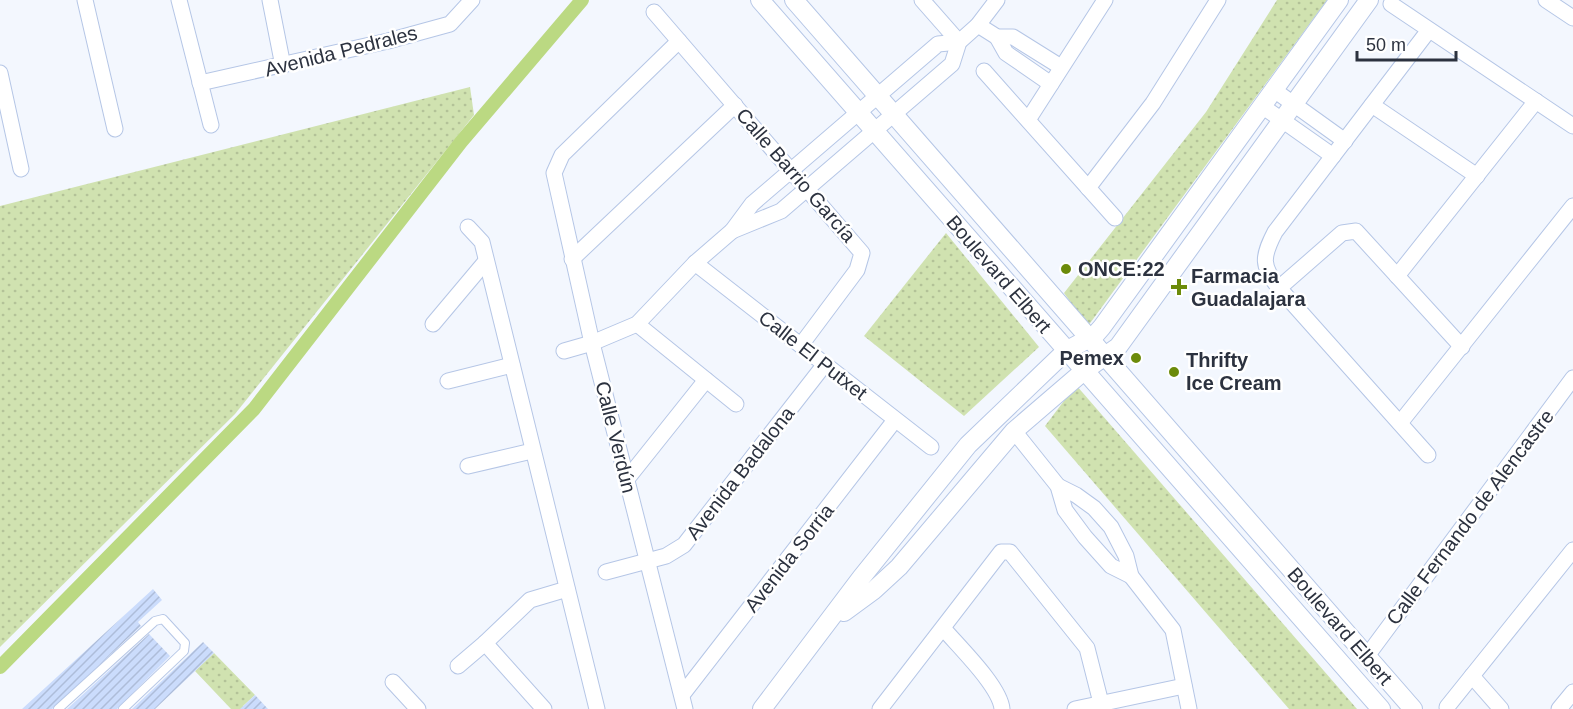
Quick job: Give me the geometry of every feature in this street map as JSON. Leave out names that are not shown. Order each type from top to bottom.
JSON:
[{"type":"street","points":[[85,0],[115,129]]},
{"type":"street","points":[[179,0],[211,125]]},
{"type":"street","points":[[270,0],[283,66]]},
{"type":"street","name":"Avenida Pedrales","points":[[200,83],[283,66],[450,24],[472,0]]},
{"type":"street","name":"Boulevard Elbert","points":[[760,0],[1381,709]]},
{"type":"street","name":"Boulevard Elbert","points":[[794,0],[1413,709]]},
{"type":"street","points":[[922,0],[959,42]]},
{"type":"street","points":[[732,231],[781,211],[952,64],[959,42],[978,25],[997,0]]},
{"type":"street","points":[[1028,120],[1104,0]]},
{"type":"street","points":[[1088,188],[1153,103],[1218,0]]},
{"type":"street","points":[[868,584],[968,445],[1066,351],[1089,338],[1102,327],[1340,0]]},
{"type":"street","points":[[762,709],[830,621],[868,584],[922,542],[1014,431],[1084,370],[1118,347],[1280,119],[1369,0]]},
{"type":"street","points":[[1546,0],[1573,18]]},
{"type":"street","points":[[1391,4],[1573,126]]},
{"type":"street","name":"Calle Barrio García","points":[[654,12],[860,248],[862,259],[857,270],[801,345]]},
{"type":"street","points":[[978,25],[997,37],[1006,53],[1051,84]]},
{"type":"street","points":[[1428,455],[1279,288],[1265,267],[1268,245],[1275,232],[1429,30]]},
{"type":"street","points":[[997,37],[1013,38],[1061,67]]},
{"type":"street","name":"Calle Verdún","points":[[679,41],[555,164],[554,180],[592,343],[649,560],[683,702]]},
{"type":"street","points":[[564,351],[592,343],[637,324],[695,263],[732,231],[752,204],[938,44],[959,42]]},
{"type":"street","points":[[984,71],[1115,218]]},
{"type":"street","points":[[0,73],[21,169]]},
{"type":"street","points":[[1274,90],[1345,141]]},
{"type":"street","points":[[1397,276],[1536,101]]},
{"type":"street","points":[[572,259],[735,105]]},
{"type":"street","points":[[1372,105],[1477,176]]},
{"type":"street","points":[[1262,106],[1333,156]]},
{"type":"street","points":[[1400,423],[1573,206]]},
{"type":"street","points":[[468,227],[482,242],[597,709]]},
{"type":"street","points":[[1279,288],[1342,232],[1350,230],[1361,235],[1462,347]]},
{"type":"street","points":[[433,324],[486,261]]},
{"type":"street","name":"Calle El Putxet","points":[[695,263],[931,447]]},
{"type":"street","points":[[637,324],[736,404]]},
{"type":"street","name":"Avenida Badalona","points":[[606,572],[666,556],[684,545],[825,364]]},
{"type":"street","points":[[448,381],[512,365]]},
{"type":"street","name":"Calle Fernando de Alencastre","points":[[1367,656],[1573,378]]},
{"type":"street","points":[[627,479],[706,380]]},
{"type":"street","name":"Avenida Sorria","points":[[683,702],[895,420]]},
{"type":"street","points":[[1014,431],[1058,486],[1094,508],[1111,527],[1126,556],[1131,576],[1173,630],[1189,709]]},
{"type":"street","points":[[468,466],[532,451]]},
{"type":"street","points":[[1058,486],[1065,510],[1085,537],[1111,566],[1131,576]]},
{"type":"street","points":[[1447,707],[1573,550]]},
{"type":"street","points":[[880,709],[1001,552],[1010,552],[1087,648],[1101,703]]},
{"type":"street","points":[[458,666],[530,600],[567,589]]},
{"type":"street","points":[[943,628],[986,679],[1002,703],[1002,709]]},
{"type":"street","points":[[485,643],[544,709]]},
{"type":"street","points":[[1348,671],[1367,656]]},
{"type":"street","points":[[1472,676],[1501,709]]},
{"type":"street","points":[[393,682],[418,709]]},
{"type":"street","points":[[1075,709],[1184,686]]},
{"type":"street","points":[[1559,709],[1573,692]]},
{"type":"lane","points":[[58,709],[154,621],[163,619],[185,643],[184,651],[123,709]]},
{"type":"green space","points":[[1277,0],[1327,0],[1088,326],[1064,293],[1206,112]]},
{"type":"green space","points":[[470,87],[474,115],[235,414],[0,647],[0,206]]},
{"type":"green space","points":[[946,233],[1039,347],[964,416],[864,336]]},
{"type":"green space","points":[[1076,385],[1357,709],[1289,709],[1045,426]]},
{"type":"green space","points":[[214,653],[255,695],[243,706],[246,709],[231,709],[195,671]]},
{"type":"building","points":[[153,589],[162,600],[138,622],[141,626],[52,709],[22,709]]},
{"type":"building","points":[[149,634],[170,656],[117,709],[67,709]]},
{"type":"building","points":[[203,642],[214,653],[155,709],[132,709]]},
{"type":"building","points":[[255,695],[268,709],[240,709]]},
{"type":"waterway","points":[[0,667],[254,409],[461,142],[582,0]]},
{"type":"place","name":"ONCE:22","points":[[1066,269]]},
{"type":"place","name":"Farmacia Guadalajara","points":[[1179,287]]},
{"type":"place","name":"Pemex","points":[[1136,358]]},
{"type":"place","name":"Thrifty Ice Cream","points":[[1174,372]]}]
